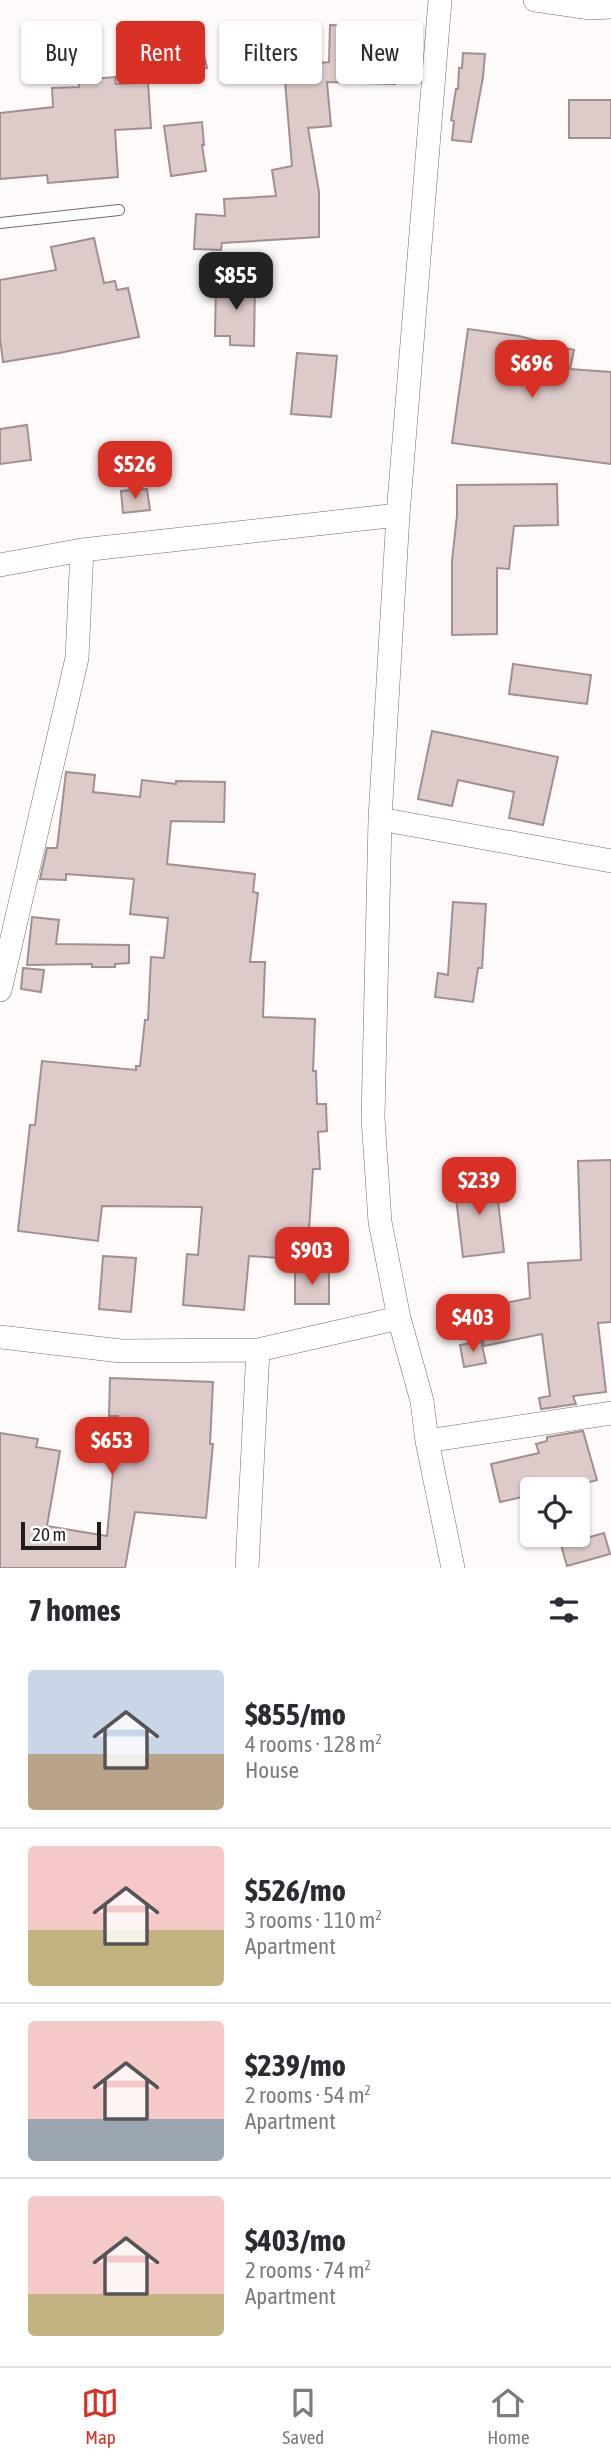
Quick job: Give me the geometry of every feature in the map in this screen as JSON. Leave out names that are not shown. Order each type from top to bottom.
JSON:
[{"type":"street","points":[[440,0],[398,515],[380,819],[373,1118],[380,1222],[399,1318],[422,1401],[427,1441],[453,1568]]},
{"type":"street","points":[[535,0],[591,8],[611,7]]},
{"type":"street","points":[[0,565],[82,550],[398,515]]},
{"type":"street","points":[[0,990],[77,658],[82,550]]},
{"type":"street","points":[[380,819],[611,861]]},
{"type":"street","points":[[0,1337],[121,1351],[258,1350],[399,1318]]},
{"type":"street","points":[[247,1568],[258,1350]]},
{"type":"street","points":[[427,1441],[611,1413]]},
{"type":"lane","points":[[0,223],[119,210]]},
{"type":"building","points":[[330,25],[336,25],[336,82],[327,82],[331,126],[308,128],[319,192],[319,237],[222,243],[221,250],[194,249],[196,214],[225,216],[224,199],[276,196],[272,170],[292,166],[285,84],[322,84],[322,63],[329,62]]},
{"type":"building","points":[[463,53],[485,54],[471,142],[452,140],[454,121],[451,120]]},
{"type":"building","points":[[115,77],[116,84],[148,84],[151,128],[115,130],[118,177],[48,183],[47,175],[0,179],[0,113],[53,107],[52,88],[102,84],[102,78]]},
{"type":"building","points":[[569,100],[611,100],[611,138],[569,138]]},
{"type":"building","points":[[202,122],[206,171],[171,176],[164,126]]},
{"type":"building","points":[[94,238],[104,283],[115,281],[117,290],[128,288],[139,337],[3,362],[0,338],[0,280],[56,270],[51,247]]},
{"type":"building","points":[[216,281],[255,282],[254,346],[230,345],[230,336],[215,336]]},
{"type":"building","points":[[468,329],[519,336],[574,350],[570,369],[611,372],[611,464],[452,443]]},
{"type":"building","points":[[297,353],[337,356],[331,417],[291,414]]},
{"type":"building","points":[[27,425],[31,460],[0,464],[0,429]]},
{"type":"building","points":[[557,484],[558,525],[514,526],[509,569],[497,568],[497,634],[452,635],[452,561],[457,485]]},
{"type":"building","points":[[147,489],[150,510],[123,513],[121,491]]},
{"type":"building","points":[[513,664],[591,675],[587,704],[509,694]]},
{"type":"building","points":[[432,731],[558,757],[543,825],[509,818],[514,792],[458,780],[452,806],[418,799]]},
{"type":"building","points":[[66,772],[95,775],[93,792],[140,797],[142,780],[176,784],[176,781],[225,782],[224,822],[171,821],[167,864],[255,874],[253,892],[258,893],[250,962],[265,962],[263,1017],[315,1019],[313,1071],[316,1071],[317,1104],[326,1104],[327,1131],[318,1132],[320,1169],[313,1169],[307,1260],[249,1256],[244,1310],[183,1305],[187,1254],[198,1255],[202,1207],[102,1206],[98,1241],[18,1231],[30,1125],[35,1125],[42,1061],[136,1070],[136,1066],[140,1066],[145,1020],[148,1020],[151,957],[164,958],[168,918],[130,914],[134,879],[66,874],[66,880],[40,879],[47,848],[57,848]]},
{"type":"building","points":[[453,902],[486,904],[482,968],[478,968],[473,1002],[435,997],[438,973],[448,975]]},
{"type":"building","points":[[32,917],[59,920],[56,944],[129,945],[129,963],[115,964],[115,967],[92,967],[92,964],[27,965]]},
{"type":"building","points":[[23,968],[44,970],[41,992],[21,989]]},
{"type":"building","points":[[611,1160],[611,1322],[598,1323],[606,1392],[573,1396],[576,1404],[541,1409],[539,1398],[550,1396],[542,1334],[484,1346],[477,1309],[530,1298],[528,1263],[581,1260],[578,1161]]},
{"type":"building","points":[[495,1176],[504,1252],[463,1257],[454,1181]]},
{"type":"building","points":[[103,1256],[136,1258],[131,1312],[99,1309]]},
{"type":"building","points":[[295,1270],[329,1270],[329,1304],[295,1304]]},
{"type":"building","points":[[481,1341],[486,1363],[464,1367],[460,1345]]},
{"type":"building","points":[[110,1378],[213,1382],[210,1444],[213,1444],[206,1518],[135,1512],[125,1568],[0,1568],[0,1433],[38,1439],[36,1447],[60,1451],[47,1526],[107,1536],[118,1416],[109,1416]]},
{"type":"building","points":[[583,1431],[597,1480],[590,1482],[590,1477],[520,1477],[520,1498],[500,1502],[491,1464],[539,1453],[536,1444],[547,1441],[547,1437]]},
{"type":"building","points":[[604,1533],[610,1554],[567,1566],[562,1547],[590,1547],[590,1537]]}]
